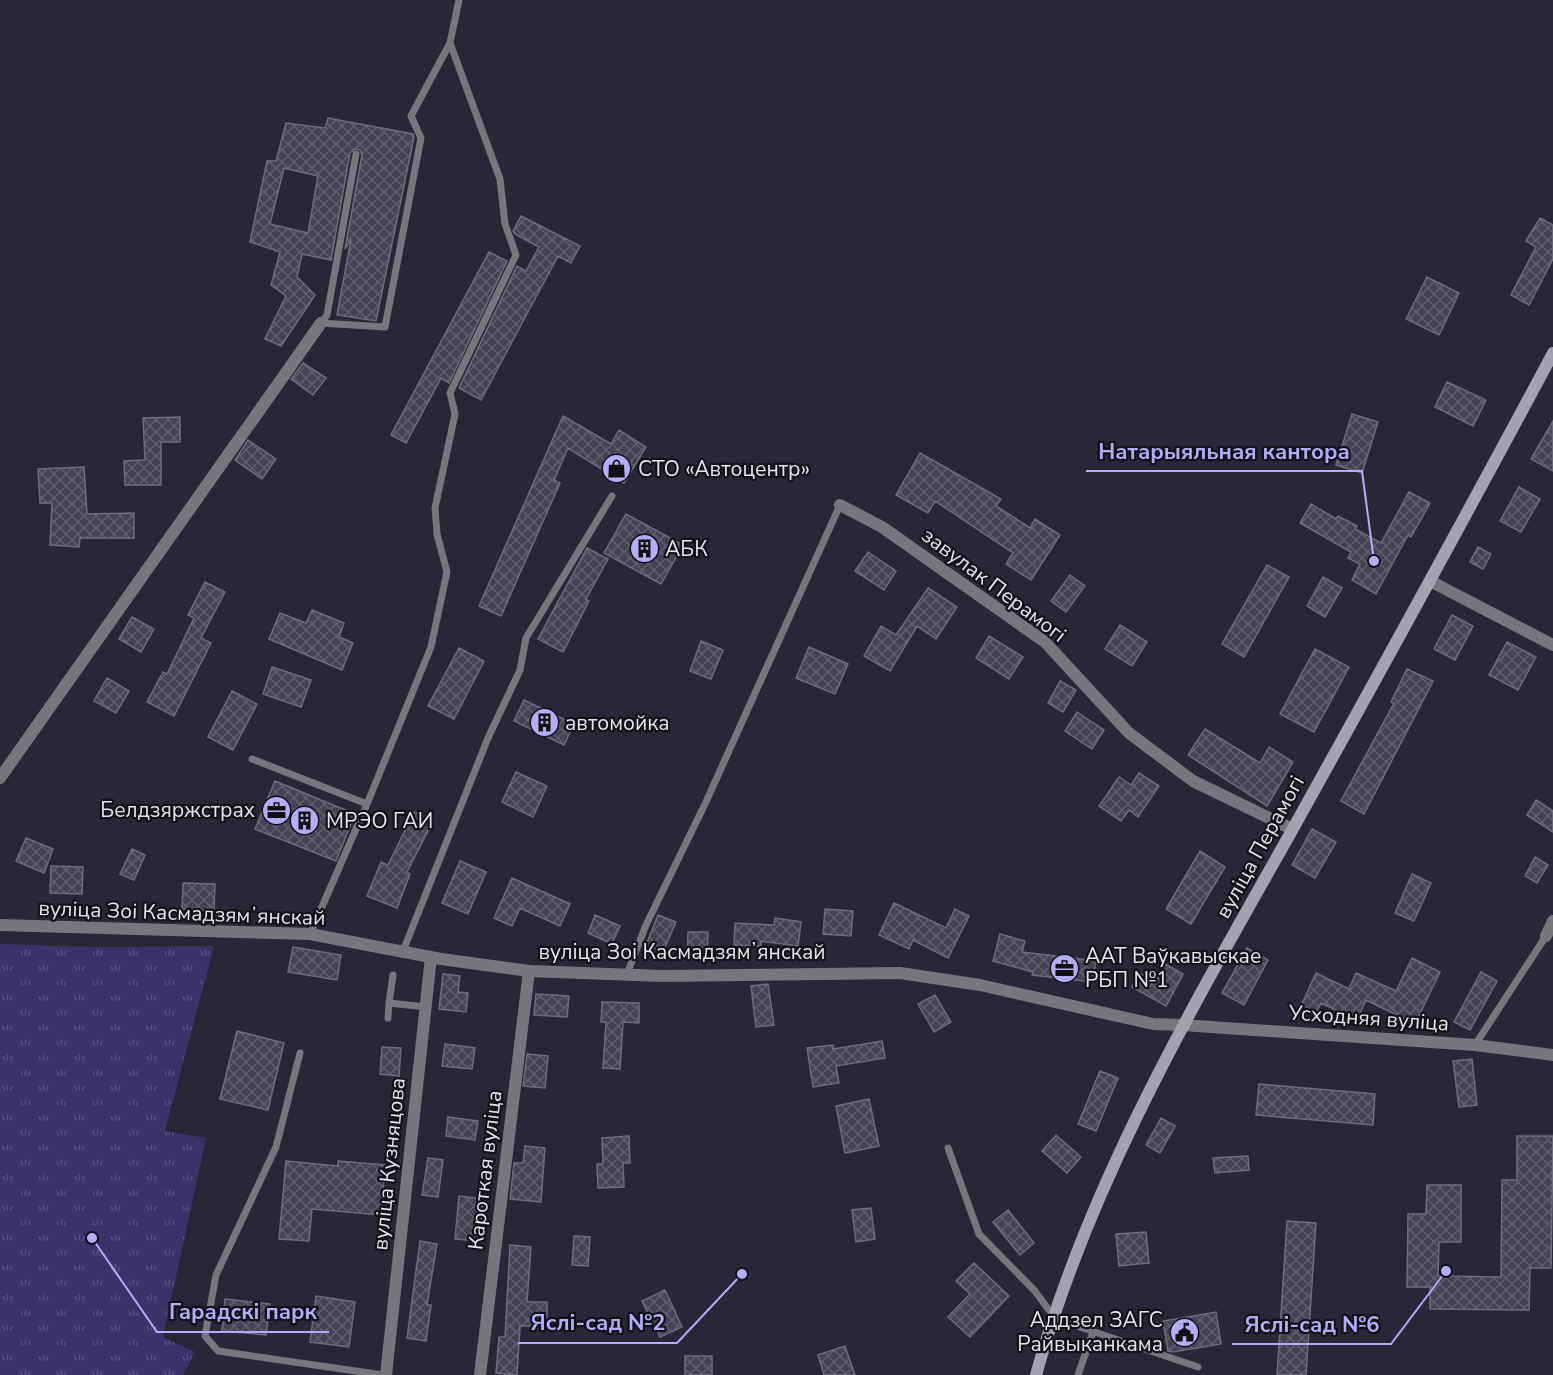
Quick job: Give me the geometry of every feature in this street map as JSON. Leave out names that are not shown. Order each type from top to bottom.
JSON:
[{"type":"main road","name":"вуліца Перамогі","points":[[1036,1375],[1052,1314],[1068,1271],[1182,1025],[1430,581],[1553,353]]},
{"type":"street","points":[[0,778],[321,323]]},
{"type":"street","name":"завулак Перамогі","points":[[840,505],[882,527],[1044,642],[1129,733],[1193,781],[1292,829]]},
{"type":"street","points":[[1430,581],[1553,645]]},
{"type":"street","points":[[1546,936],[1553,921]]},
{"type":"street","name":"вуліца Зоі Касмадзямʼянскай","points":[[0,925],[310,934],[431,957],[530,971],[627,974],[900,974],[980,985],[1153,1024],[1182,1025]]},
{"type":"street","name":"вуліца Кузняцова","points":[[385,1375],[431,957]]},
{"type":"street","name":"Кароткая вуліца","points":[[480,1375],[530,971]]},
{"type":"street","name":"Усходняя вуліца","points":[[1182,1025],[1475,1045],[1553,1055]]},
{"type":"lane","points":[[321,323],[385,327],[421,138],[411,116],[450,43],[459,0]]},
{"type":"lane","points":[[310,934],[367,804],[431,646],[447,572],[436,534],[435,508],[455,414],[450,393],[516,255],[505,224],[500,179],[450,43]]},
{"type":"lane","points":[[321,323],[327,315],[356,154]]},
{"type":"lane","points":[[403,951],[488,738],[520,670],[526,638],[612,496]]},
{"type":"lane","points":[[627,974],[646,924],[710,793],[840,505]]},
{"type":"lane","points":[[252,759],[367,804]]},
{"type":"lane","points":[[1475,1045],[1546,936]]},
{"type":"lane","points":[[388,1018],[393,975]]},
{"type":"lane","points":[[389,1003],[426,1007]]},
{"type":"lane","points":[[300,1053],[276,1148],[216,1275],[206,1336],[218,1351],[385,1375]]},
{"type":"lane","points":[[948,1148],[979,1234],[1034,1290],[1052,1314],[1093,1332],[1198,1367]]},
{"type":"lane","points":[[1078,1375],[1093,1332]]},
{"type":"green space","points":[[0,944],[96,947],[214,946],[165,1131],[206,1138],[163,1337],[195,1352],[183,1375],[0,1375]]},
{"type":"building","points":[[328,118],[413,134],[414,137],[376,321],[337,315],[351,239],[345,249],[362,155],[360,150],[355,149],[350,153],[331,260],[302,254],[297,277],[315,295],[281,346],[265,339],[286,296],[271,285],[280,252],[250,242],[267,161],[276,161],[286,123],[325,128]],"holes":[[[284,168],[318,176],[308,233],[270,224]]]},
{"type":"building","points":[[521,216],[580,246],[571,263],[558,256],[481,400],[459,388],[517,266],[526,271],[539,247],[513,231]]},
{"type":"building","points":[[1540,218],[1553,225],[1553,259],[1529,305],[1511,295],[1536,247],[1526,241]]},
{"type":"building","points":[[489,252],[507,261],[449,383],[441,378],[406,443],[391,435]]},
{"type":"building","points":[[1427,277],[1459,293],[1439,335],[1406,319]]},
{"type":"building","points":[[303,363],[326,378],[313,395],[291,379]]},
{"type":"building","points":[[1447,382],[1486,400],[1473,426],[1435,407]]},
{"type":"building","points":[[1352,414],[1378,422],[1362,473],[1336,465]]},
{"type":"building","points":[[563,416],[611,444],[619,430],[646,447],[624,483],[568,448],[554,480],[560,483],[501,616],[479,606]]},
{"type":"building","points":[[180,417],[180,442],[161,442],[161,485],[125,485],[124,461],[145,460],[143,418]]},
{"type":"building","points":[[1553,421],[1553,471],[1531,459]]},
{"type":"building","points":[[248,440],[276,459],[262,479],[235,460]]},
{"type":"building","points":[[920,453],[1001,499],[996,506],[1030,528],[1035,519],[1060,535],[1031,580],[1006,564],[1013,553],[935,501],[928,513],[896,495]]},
{"type":"building","points":[[84,467],[87,514],[134,513],[134,538],[80,538],[79,547],[50,545],[52,503],[40,503],[38,469]]},
{"type":"building","points":[[1519,487],[1540,499],[1521,532],[1500,521]]},
{"type":"building","points":[[1409,492],[1430,503],[1411,537],[1408,535],[1376,594],[1352,580],[1360,564],[1348,558],[1351,552],[1300,523],[1311,504],[1336,519],[1338,516],[1357,526],[1355,529],[1381,543]]},
{"type":"building","name":"АБК","points":[[626,514],[683,545],[661,584],[604,553]]},
{"type":"building","points":[[1478,547],[1491,554],[1483,569],[1470,562]]},
{"type":"building","points":[[587,548],[608,559],[586,599],[589,601],[563,652],[538,639]]},
{"type":"building","points":[[868,552],[896,571],[884,590],[855,571]]},
{"type":"building","points":[[1267,565],[1289,577],[1244,657],[1222,644]]},
{"type":"building","points":[[1070,575],[1085,586],[1066,612],[1051,601]]},
{"type":"building","points":[[1323,577],[1342,588],[1325,617],[1307,606]]},
{"type":"building","points":[[205,582],[225,592],[201,638],[211,643],[174,716],[147,702],[163,672],[167,674],[194,618],[188,615]]},
{"type":"building","points":[[928,588],[957,607],[936,639],[917,626],[890,671],[864,656],[881,626],[896,635]]},
{"type":"building","points":[[312,610],[344,623],[339,637],[353,643],[342,670],[269,639],[280,613],[306,623]]},
{"type":"building","points":[[1452,615],[1473,626],[1455,660],[1434,649]]},
{"type":"building","points":[[132,617],[154,629],[141,652],[119,639]]},
{"type":"building","points":[[1120,625],[1147,642],[1132,666],[1105,649]]},
{"type":"building","points":[[989,636],[1023,657],[1009,679],[976,658]]},
{"type":"building","points":[[701,641],[723,650],[711,679],[690,671]]},
{"type":"building","points":[[1507,642],[1536,657],[1518,690],[1489,675]]},
{"type":"building","points":[[809,647],[848,664],[835,694],[796,678]]},
{"type":"building","points":[[459,648],[484,661],[454,719],[428,706]]},
{"type":"building","points":[[1315,649],[1349,667],[1314,732],[1280,714]]},
{"type":"building","points":[[272,667],[311,680],[301,707],[263,694]]},
{"type":"building","points":[[1407,669],[1433,681],[1364,814],[1341,801],[1394,703],[1391,702]]},
{"type":"building","points":[[107,678],[129,691],[116,713],[94,701]]},
{"type":"building","points":[[1060,681],[1076,690],[1063,712],[1048,703]]},
{"type":"building","points":[[232,691],[257,704],[233,750],[208,737]]},
{"type":"building","name":"автомойка","points":[[524,700],[574,724],[564,745],[514,721]]},
{"type":"building","points":[[1077,712],[1104,730],[1092,749],[1065,731]]},
{"type":"building","points":[[1205,729],[1260,763],[1269,747],[1293,762],[1267,806],[1188,755]]},
{"type":"building","points":[[516,772],[547,786],[533,817],[502,802]]},
{"type":"building","points":[[1139,773],[1159,786],[1138,817],[1129,810],[1121,821],[1099,806],[1119,777],[1131,785]]},
{"type":"building","name":"МРЭО ГАИ","points":[[275,781],[355,814],[336,861],[255,829]]},
{"type":"building","points":[[1536,800],[1553,811],[1553,832],[1527,815]]},
{"type":"building","points":[[414,812],[433,821],[407,872],[410,874],[397,908],[367,896],[381,862],[388,865]]},
{"type":"building","points":[[1312,829],[1336,842],[1315,878],[1292,865]]},
{"type":"building","points":[[26,838],[53,849],[44,873],[16,861]]},
{"type":"building","points":[[132,849],[145,855],[134,880],[120,874]]},
{"type":"building","points":[[1200,851],[1225,867],[1191,924],[1166,909]]},
{"type":"building","points":[[1535,857],[1548,865],[1537,883],[1525,876]]},
{"type":"building","points":[[460,861],[486,872],[468,914],[442,903]]},
{"type":"building","points":[[51,866],[83,867],[82,894],[50,893]]},
{"type":"building","points":[[1412,874],[1431,883],[1414,921],[1395,913]]},
{"type":"building","points":[[512,878],[570,904],[560,926],[520,908],[512,926],[494,918]]},
{"type":"building","points":[[183,883],[215,884],[214,911],[182,909]]},
{"type":"building","points":[[894,903],[946,928],[955,909],[969,916],[948,958],[913,940],[909,949],[879,935]]},
{"type":"building","points":[[825,909],[853,911],[851,936],[823,934]]},
{"type":"building","points":[[595,915],[620,926],[612,944],[588,933]]},
{"type":"building","points":[[658,915],[676,922],[663,952],[646,945]]},
{"type":"building","points":[[775,918],[801,922],[798,946],[761,941],[761,946],[734,945],[735,923],[774,925]]},
{"type":"building","points":[[688,932],[708,932],[707,959],[687,958]]},
{"type":"building","points":[[1000,934],[1025,941],[1022,952],[1096,961],[1093,982],[1032,975],[1033,972],[993,961]]},
{"type":"building","points":[[293,947],[341,955],[337,980],[288,972]]},
{"type":"building","points":[[1247,948],[1268,960],[1244,1005],[1222,993]]},
{"type":"building","points":[[1412,958],[1440,972],[1415,1024],[1366,1000],[1357,1020],[1321,1003],[1315,1015],[1300,1008],[1316,973],[1349,989],[1356,973],[1396,991]]},
{"type":"building","points":[[1165,964],[1183,974],[1166,1006],[1132,987],[1140,973],[1156,981]]},
{"type":"building","points":[[1481,972],[1497,981],[1470,1030],[1454,1022]]},
{"type":"building","points":[[443,974],[460,976],[458,992],[468,993],[466,1012],[439,1009]]},
{"type":"building","points":[[768,984],[774,1025],[756,1027],[751,986]]},
{"type":"building","points":[[536,994],[569,996],[567,1017],[534,1015]]},
{"type":"building","points":[[935,995],[951,1022],[934,1032],[918,1004]]},
{"type":"building","points":[[602,1002],[639,1003],[639,1023],[623,1022],[620,1069],[603,1068],[606,1022],[601,1022]]},
{"type":"building","points":[[237,1031],[284,1043],[268,1110],[220,1099]]},
{"type":"building","points":[[882,1041],[885,1058],[836,1066],[839,1083],[813,1087],[807,1048],[833,1045],[833,1049]]},
{"type":"building","points":[[445,1044],[475,1048],[472,1069],[442,1066]]},
{"type":"building","points":[[382,1047],[401,1048],[399,1076],[380,1074]]},
{"type":"building","points":[[527,1054],[548,1056],[545,1088],[523,1086]]},
{"type":"building","points":[[1472,1059],[1477,1105],[1459,1107],[1453,1061]]},
{"type":"building","points":[[1100,1071],[1118,1078],[1096,1131],[1078,1124]]},
{"type":"building","points":[[1259,1084],[1375,1094],[1373,1125],[1256,1115]]},
{"type":"building","points":[[869,1099],[879,1146],[845,1153],[836,1106]]},
{"type":"building","points":[[448,1117],[478,1121],[475,1140],[446,1136]]},
{"type":"building","points":[[1161,1118],[1175,1126],[1160,1153],[1146,1145]]},
{"type":"building","points":[[1056,1135],[1081,1157],[1067,1173],[1042,1151]]},
{"type":"building","points":[[629,1136],[630,1163],[623,1163],[624,1187],[598,1188],[597,1164],[603,1164],[602,1138]]},
{"type":"building","points":[[1517,1136],[1553,1136],[1551,1268],[1530,1268],[1529,1310],[1430,1309],[1430,1287],[1407,1287],[1408,1214],[1426,1214],[1427,1185],[1461,1185],[1461,1242],[1439,1242],[1438,1276],[1501,1277],[1502,1180],[1517,1180]]},
{"type":"building","points":[[525,1146],[545,1148],[541,1202],[510,1199],[514,1163],[523,1163]]},
{"type":"building","points":[[1248,1156],[1249,1170],[1215,1173],[1213,1158]]},
{"type":"building","points":[[428,1158],[443,1160],[438,1197],[422,1195]]},
{"type":"building","points":[[286,1161],[338,1166],[338,1161],[385,1165],[381,1215],[312,1209],[309,1241],[279,1239]]},
{"type":"building","points":[[459,1196],[483,1199],[479,1241],[455,1239]]},
{"type":"building","points":[[871,1208],[875,1239],[856,1242],[852,1210]]},
{"type":"building","points":[[1008,1210],[1034,1243],[1020,1255],[993,1222]]},
{"type":"building","points":[[1287,1221],[1316,1223],[1306,1375],[1277,1375]]},
{"type":"building","points":[[1146,1232],[1149,1263],[1119,1266],[1116,1234]]},
{"type":"building","points":[[574,1236],[590,1237],[588,1266],[572,1265]]},
{"type":"building","points":[[420,1241],[437,1244],[427,1305],[431,1305],[426,1341],[407,1338]]},
{"type":"building","points":[[510,1245],[531,1247],[527,1302],[547,1302],[547,1326],[520,1326],[517,1375],[496,1373],[499,1337],[505,1337]]},
{"type":"building","points":[[974,1263],[1009,1296],[970,1337],[948,1317],[970,1294],[956,1281]]},
{"type":"building","points":[[665,1290],[682,1327],[660,1337],[642,1301]]},
{"type":"building","points":[[316,1296],[355,1302],[349,1347],[310,1342]]},
{"type":"building","points":[[225,1299],[270,1304],[266,1335],[222,1331]]},
{"type":"building","points":[[1216,1312],[1221,1344],[1168,1351],[1163,1321]]},
{"type":"building","points":[[845,1346],[855,1375],[824,1375],[818,1355]]},
{"type":"building","points":[[685,1356],[712,1356],[712,1375],[685,1375]]},
{"type":"place","name":"СТО «Автоцентр»","points":[[617,469]]},
{"type":"place","name":"АБК","points":[[644,549]]},
{"type":"place","name":"Натарыяльная кантора","points":[[1374,561]]},
{"type":"place","name":"автомойка","points":[[544,723]]},
{"type":"place","name":"Белдзяржстрах","points":[[276,810]]},
{"type":"place","name":"МРЭО ГАИ","points":[[305,821]]},
{"type":"place","name":"ААТ Ваўкавыскае РБП №1","points":[[1064,968]]},
{"type":"place","name":"Гарадскі парк","points":[[92,1238]]},
{"type":"place","name":"Яслі-сад №6","points":[[1446,1271]]},
{"type":"place","name":"Яслі-сад №2","points":[[742,1274]]},
{"type":"place","name":"Аддзел ЗАГС Райвыканкама","points":[[1184,1332]]}]
